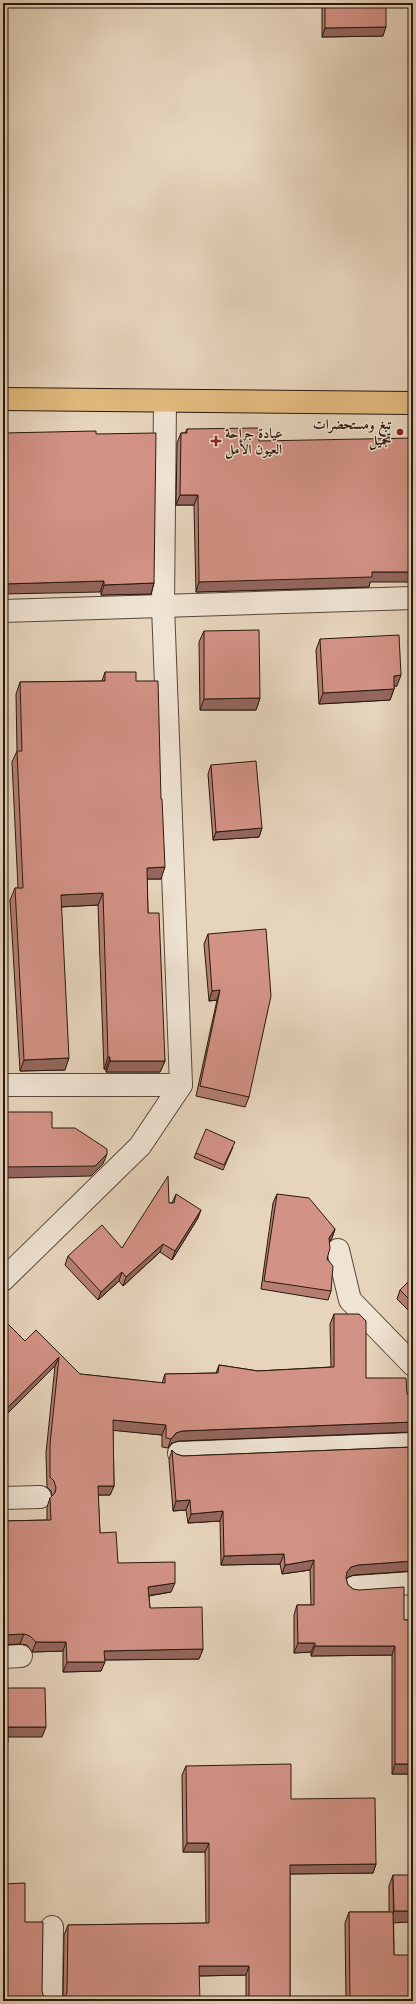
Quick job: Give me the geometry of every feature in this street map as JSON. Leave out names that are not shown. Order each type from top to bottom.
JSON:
[{"type":"main road","points":[[3,399],[413,403]]},
{"type":"street","points":[[3,1280],[140,1146],[181,1085],[163,606],[165,401]]},
{"type":"street","points":[[3,611],[413,598]]},
{"type":"street","points":[[3,1085],[181,1085]]},
{"type":"street","points":[[338,1250],[350,1300],[413,1365]]},
{"type":"street","points":[[179,1454],[413,1444]]},
{"type":"street","points":[[3,1498],[40,1498]]},
{"type":"street","points":[[355,1587],[413,1583]]},
{"type":"street","points":[[51,2001],[52,1927]]},
{"type":"building","points":[[325,3],[386,3],[386,27],[325,28]]},
{"type":"building","points":[[258,428],[259,441],[413,438],[413,572],[372,572],[372,577],[199,582],[198,495],[180,495],[181,433],[187,433],[187,429]]},
{"type":"building","points":[[96,431],[96,434],[156,433],[154,583],[104,585],[104,581],[3,584],[3,433]]},
{"type":"building","points":[[259,630],[260,698],[204,699],[204,631]]},
{"type":"building","points":[[399,635],[401,675],[394,676],[394,689],[323,693],[320,639]]},
{"type":"building","points":[[105,672],[136,672],[136,681],[158,681],[161,799],[165,867],[147,868],[148,913],[159,913],[165,1061],[110,1061],[110,1057],[108,1057],[103,893],[61,895],[69,1058],[24,1060],[15,888],[23,888],[17,751],[22,751],[20,682],[105,681]]},
{"type":"building","points":[[256,761],[262,828],[216,832],[211,765]]},
{"type":"building","points":[[266,929],[271,996],[249,1097],[200,1086],[220,990],[212,991],[208,934]]},
{"type":"building","points":[[3,1112],[52,1112],[52,1128],[75,1128],[107,1149],[107,1154],[95,1166],[3,1167]]},
{"type":"building","points":[[206,1129],[235,1142],[224,1165],[196,1153]]},
{"type":"building","points":[[168,1176],[169,1203],[174,1203],[176,1194],[201,1210],[175,1251],[163,1244],[126,1277],[122,1272],[101,1292],[68,1256],[102,1225],[122,1248]]},
{"type":"building","points":[[277,1194],[309,1198],[335,1229],[329,1238],[330,1248],[327,1259],[333,1266],[331,1291],[264,1281]]},
{"type":"building","points":[[413,1277],[413,1303],[400,1290]]},
{"type":"building","points":[[334,1314],[359,1314],[366,1321],[366,1378],[406,1378],[407,1394],[413,1395],[413,1422],[182,1431],[176,1433],[171,1439],[166,1438],[166,1425],[113,1420],[114,1486],[98,1486],[100,1533],[116,1532],[118,1563],[175,1562],[175,1583],[148,1587],[150,1608],[202,1607],[203,1649],[104,1651],[105,1662],[67,1662],[66,1642],[36,1642],[30,1636],[24,1634],[5,1635],[3,1637],[3,1521],[51,1520],[50,1498],[55,1493],[56,1488],[54,1481],[50,1477],[50,1444],[59,1357],[3,1412],[3,1322],[5,1321],[25,1341],[36,1330],[80,1374],[165,1383],[165,1374],[218,1373],[219,1365],[258,1371],[334,1367]]},
{"type":"building","points":[[413,1447],[413,1561],[358,1565],[351,1567],[347,1572],[346,1578],[348,1585],[353,1589],[359,1590],[404,1587],[404,1620],[413,1620],[413,1764],[395,1764],[395,1646],[315,1646],[315,1643],[298,1643],[297,1605],[314,1605],[314,1560],[285,1565],[284,1554],[224,1556],[223,1511],[191,1514],[190,1500],[176,1501],[172,1450],[176,1454],[183,1456]]},
{"type":"building","points":[[3,1688],[45,1688],[46,1727],[8,1727],[8,1742],[3,1742]]},
{"type":"building","points":[[291,1764],[291,1799],[375,1798],[376,1864],[290,1865],[290,2001],[249,2001],[249,1966],[199,1966],[200,2001],[62,2001],[67,1992],[68,1925],[209,1923],[209,1843],[187,1843],[186,1766]]},
{"type":"building","points":[[393,1875],[413,1875],[413,1911],[394,1911]]},
{"type":"building","points":[[25,1883],[25,1922],[43,1922],[42,1991],[44,1998],[47,2001],[3,2001],[3,1884]]},
{"type":"building","points":[[349,1912],[393,1912],[394,1955],[413,1955],[413,2001],[350,2001]]},
{"type":"place","name":"تبغ ومستحضرات تجميل","points":[[400,432]]},
{"type":"place","name":"عيادة جراحة العيون الأمل","points":[[216,441]]}]
